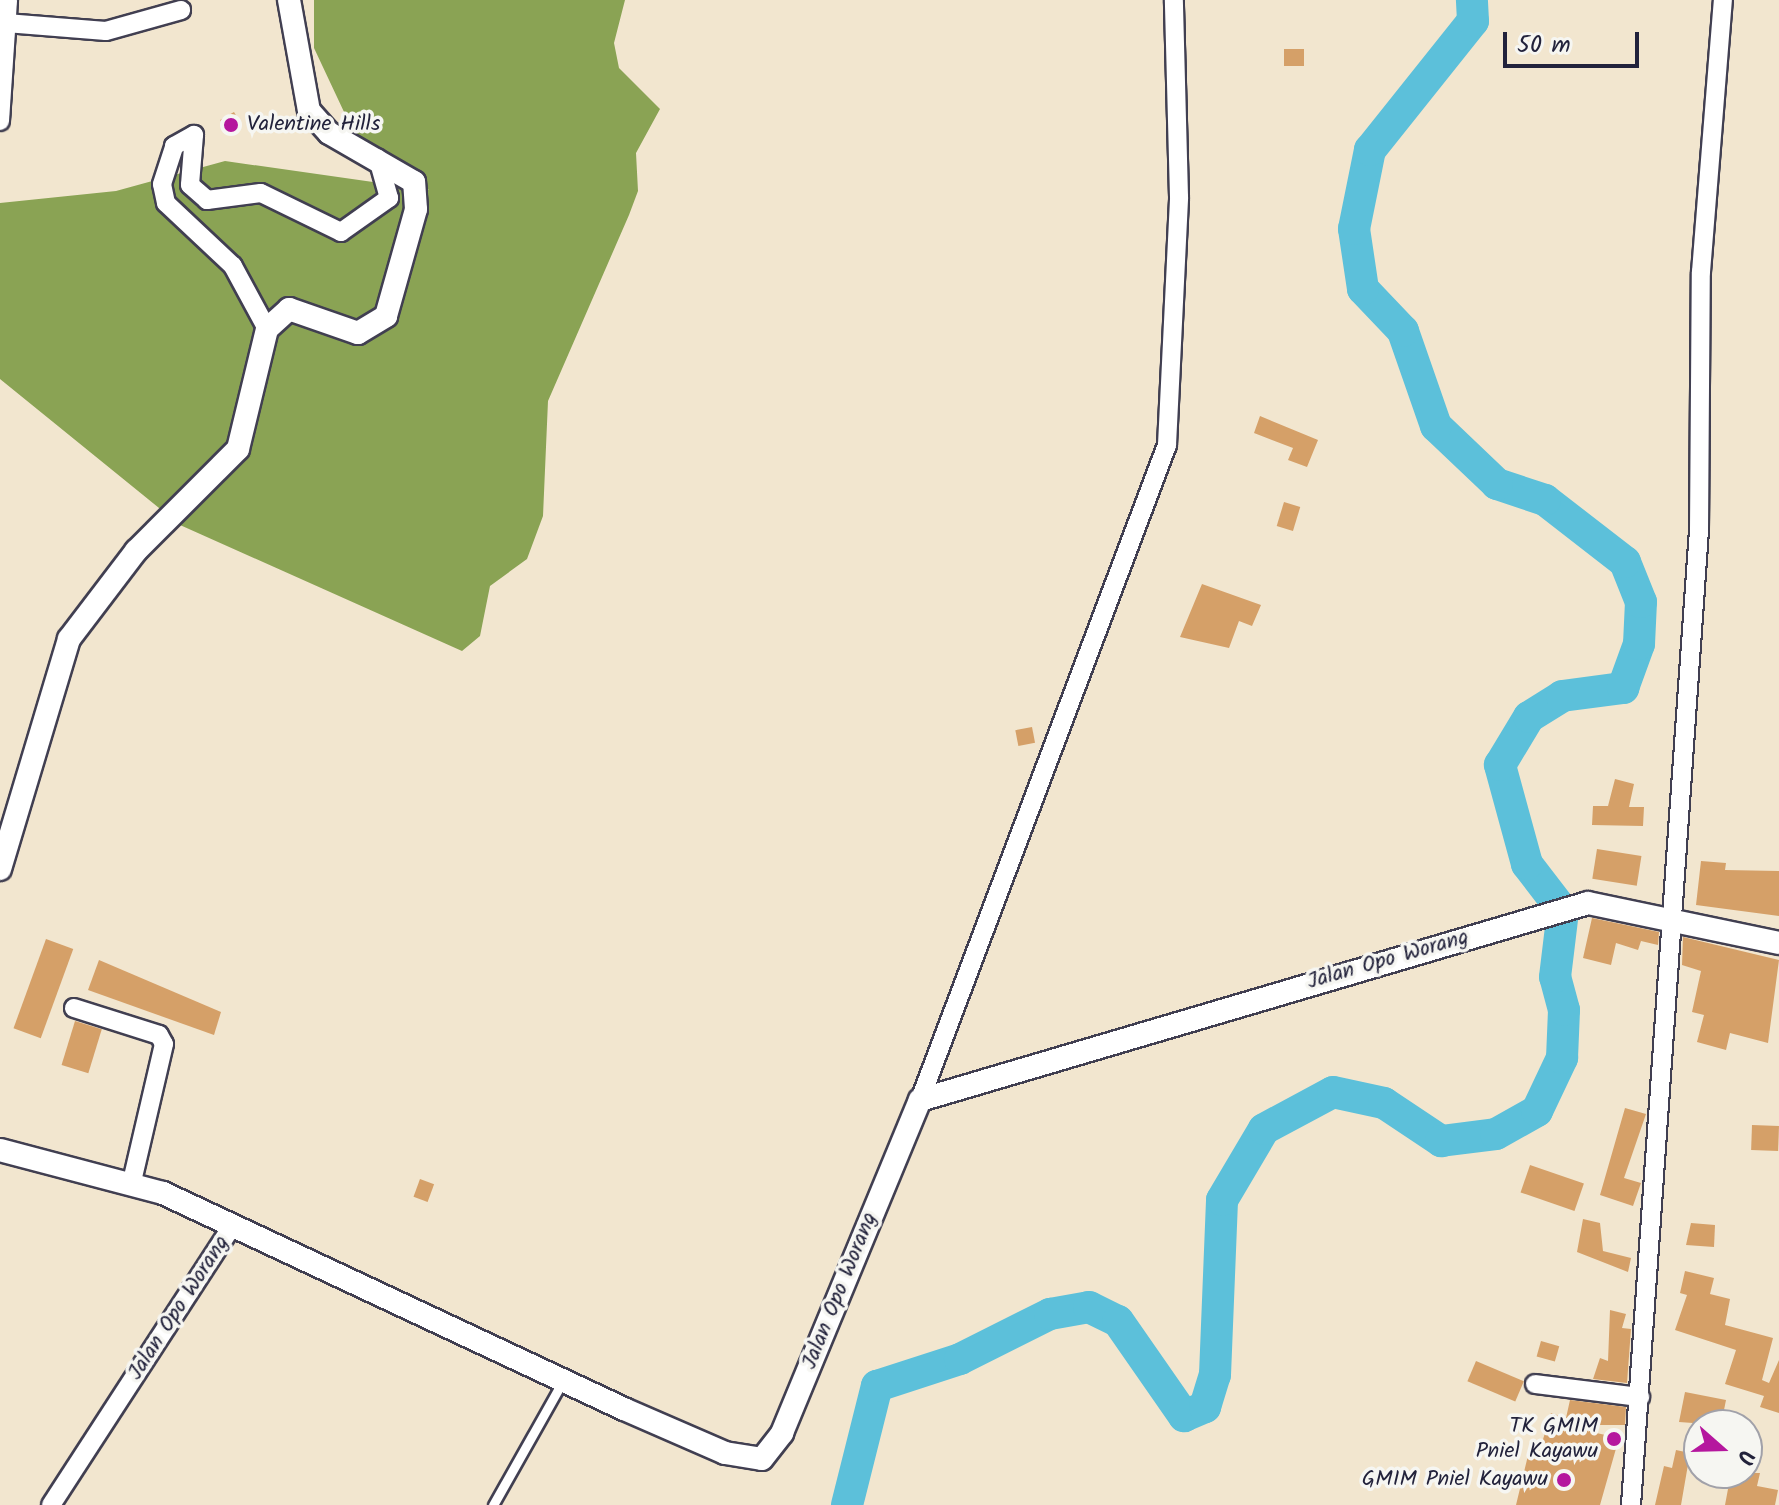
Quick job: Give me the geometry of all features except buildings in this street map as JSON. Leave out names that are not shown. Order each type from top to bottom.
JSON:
[{"type":"street","points":[[0,121],[8,0]]},
{"type":"street","points":[[0,869],[69,639],[136,551],[238,449],[267,329],[289,309],[358,333],[386,316],[417,195],[407,175],[329,133],[309,111],[289,0]]},
{"type":"street","points":[[920,1100],[1167,445],[1179,197],[1174,0]]},
{"type":"street","points":[[1631,1505],[1699,530],[1706,173],[1723,0]]},
{"type":"street","points":[[6,23],[106,31],[181,10]]},
{"type":"street","points":[[267,329],[233,266],[166,203],[163,172],[174,146],[194,135],[190,185],[207,200],[261,193],[341,232],[389,198],[378,159]]},
{"type":"street","name":"Jalan Opo Worang","points":[[51,1505],[232,1226],[725,1453],[762,1459],[782,1433],[920,1100],[1588,903],[1779,943]]},
{"type":"street","points":[[74,1008],[159,1035],[164,1044],[132,1181]]},
{"type":"street","points":[[0,1150],[132,1181],[232,1226]]},
{"type":"street","points":[[1535,1384],[1640,1397]]},
{"type":"lane","points":[[493,1505],[563,1381]]},
{"type":"green space","points":[[314,0],[625,0],[614,43],[619,68],[660,109],[636,153],[638,191],[629,215],[548,401],[543,516],[527,559],[490,586],[480,636],[462,651],[180,525],[0,379],[0,203],[116,191],[225,161],[429,190],[360,146],[314,48]]},
{"type":"waterway","points":[[847,1505],[877,1386],[960,1359],[1050,1314],[1089,1307],[1118,1321],[1184,1416],[1205,1407],[1215,1375],[1222,1200],[1264,1129],[1333,1092],[1384,1103],[1441,1141],[1496,1134],[1537,1111],[1562,1058],[1564,1010],[1555,977],[1563,911],[1527,864],[1500,765],[1529,717],[1562,696],[1623,688],[1639,644],[1641,602],[1625,562],[1545,500],[1497,484],[1436,426],[1403,331],[1363,289],[1354,229],[1370,150],[1473,21],[1472,0]]},
{"type":"place","name":"Valentine Hills","points":[[231,125]]},
{"type":"place","name":"TK GMIM Pniel Kayawu","points":[[1614,1439]]},
{"type":"place","name":"GMIM Pniel Kayawu","points":[[1564,1480]]}]
